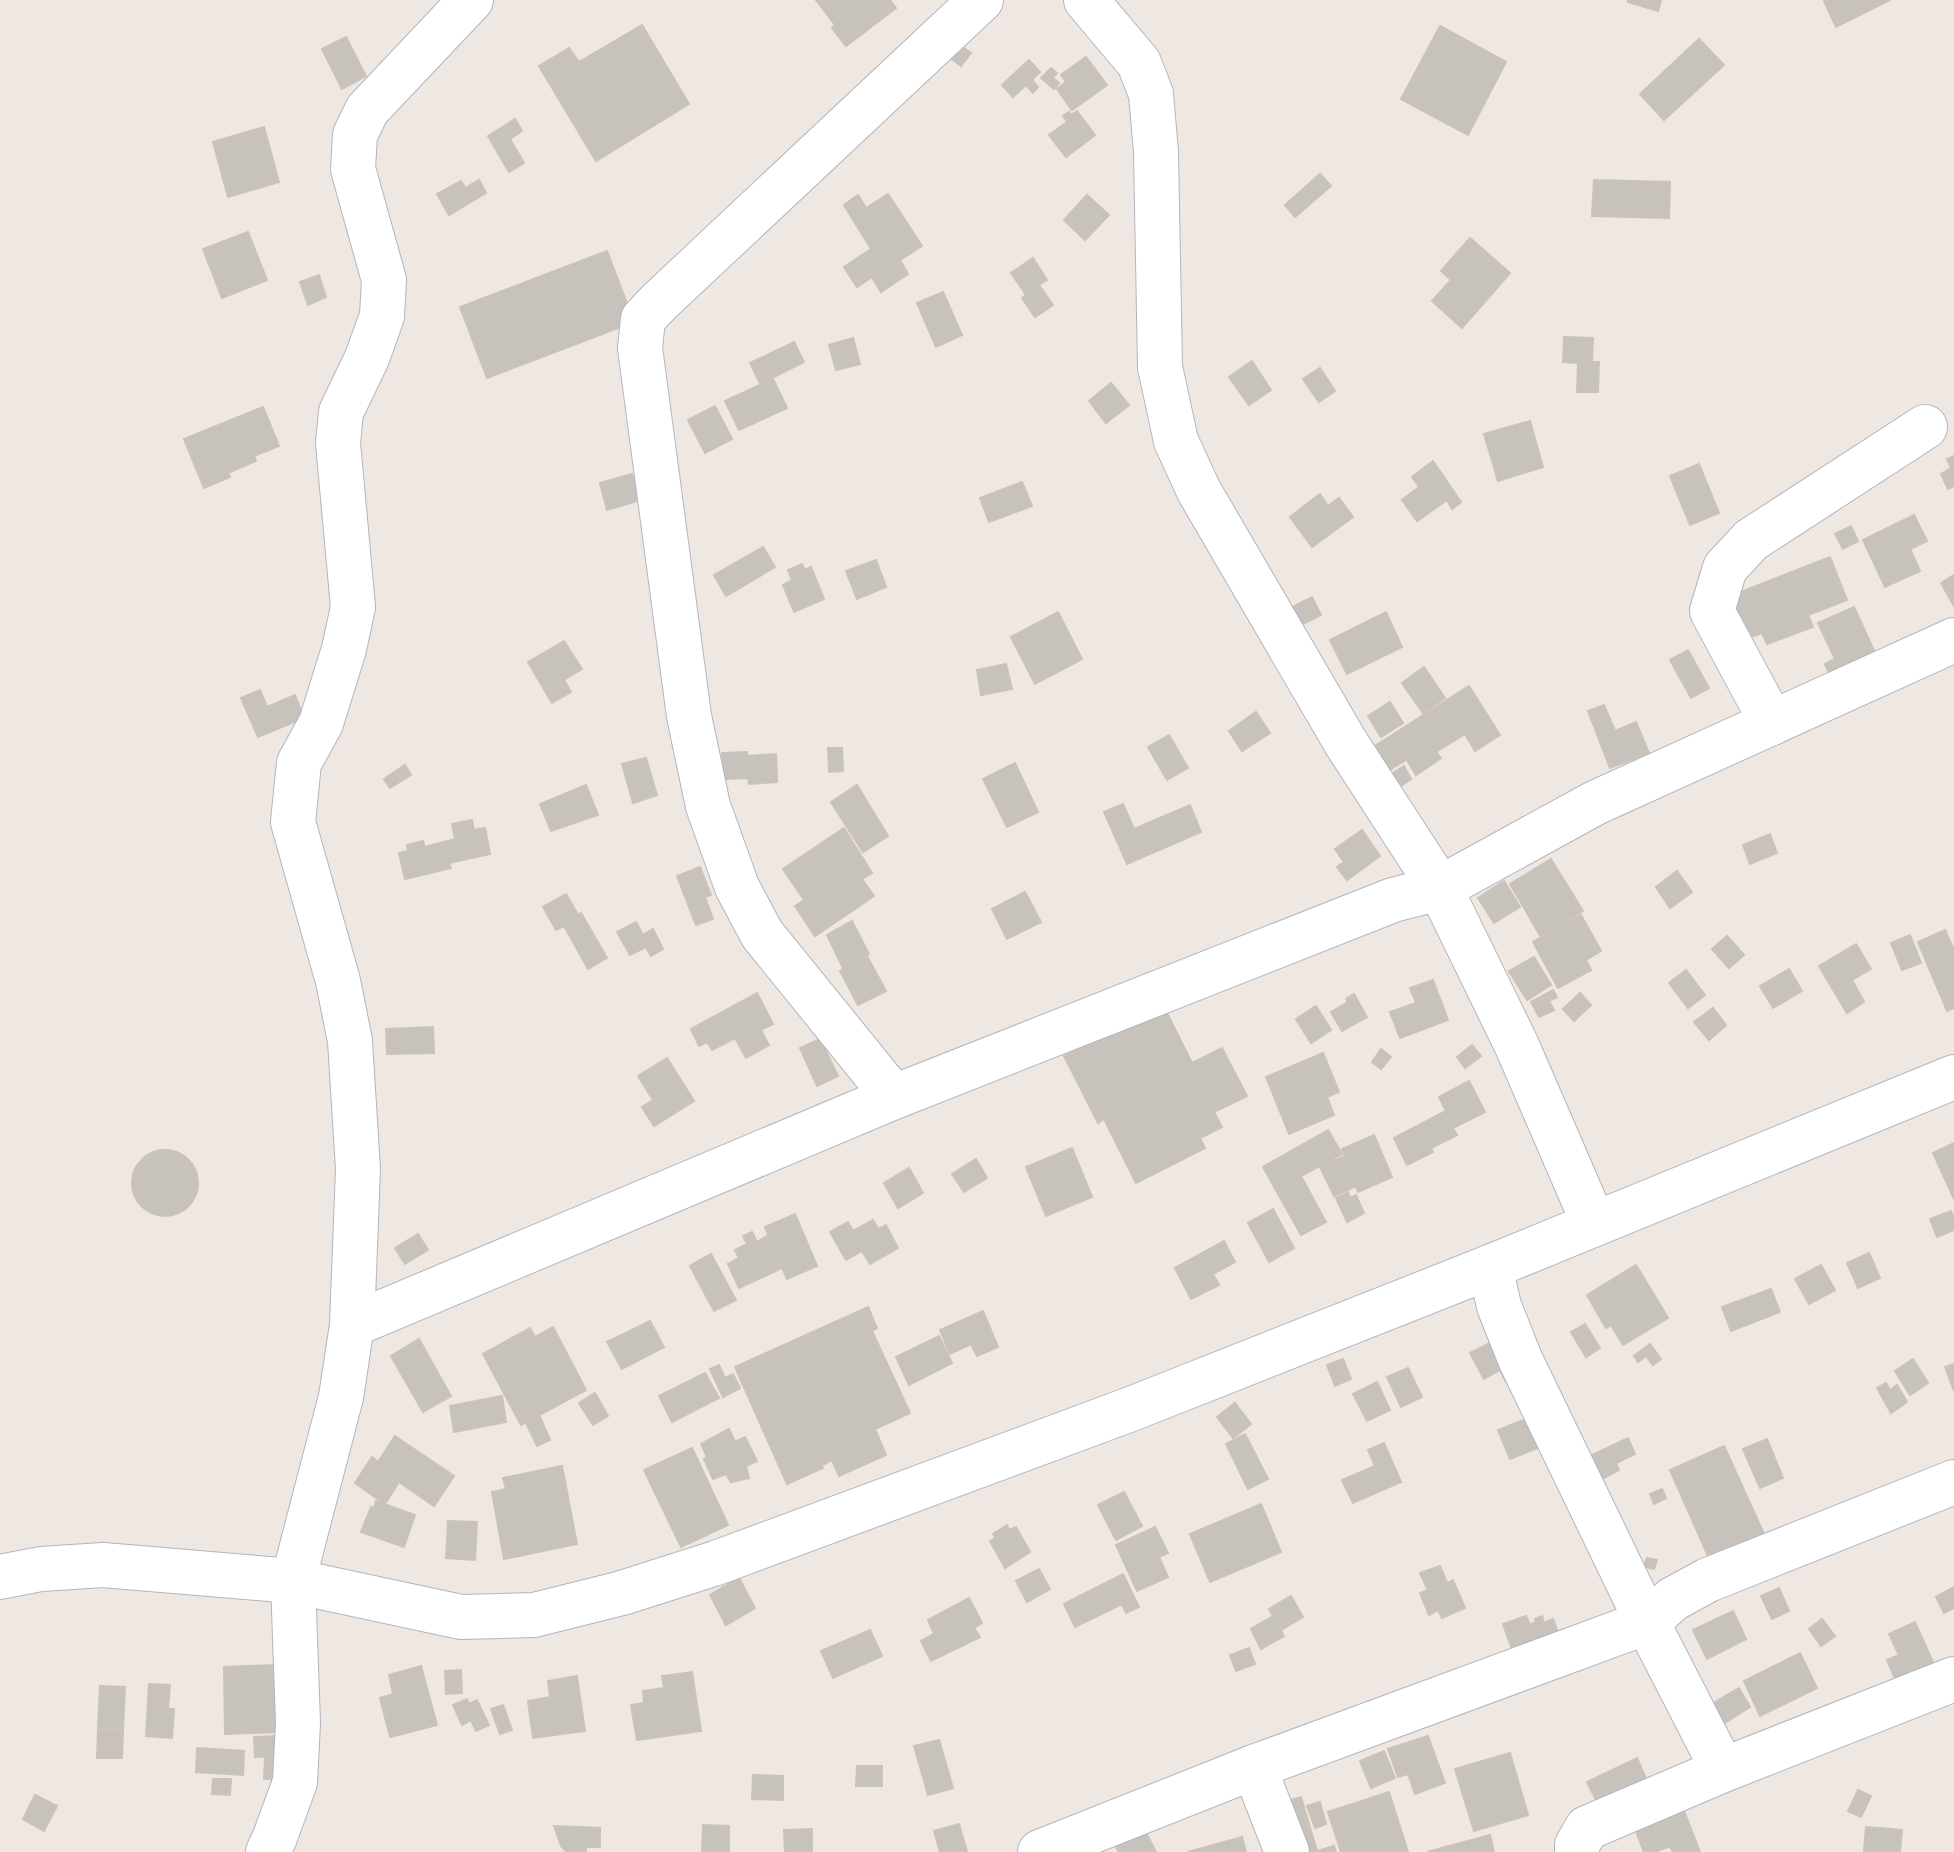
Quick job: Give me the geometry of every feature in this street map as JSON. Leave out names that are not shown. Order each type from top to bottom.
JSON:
[{"type":"street","points":[[268,1852],[295,1782],[298,1723],[293,1581],[341,1397],[352,1325],[358,1169],[350,1041],[338,981],[293,822],[299,763],[321,723],[344,649],[353,607],[338,443],[341,412],[367,358],[382,316],[384,280],[353,169],[355,135],[367,110],[471,0]]},
{"type":"street","points":[[894,1097],[762,934],[737,887],[708,806],[689,716],[640,348],[643,319],[659,302],[981,0]]},
{"type":"street","points":[[1086,0],[1139,63],[1151,94],[1156,152],[1160,367],[1176,441],[1199,491],[1346,743],[1440,888],[1517,1046],[1594,1224]]},
{"type":"street","points":[[1772,723],[1712,611],[1725,568],[1751,540],[1925,427]]},
{"type":"street","points":[[352,1325],[894,1097],[1393,900],[1440,888],[1595,803],[1954,640]]},
{"type":"street","points":[[0,1577],[41,1569],[103,1565],[293,1581],[461,1617],[534,1615],[622,1593],[716,1563],[1131,1409],[1490,1267],[1954,1077]]},
{"type":"street","points":[[1490,1267],[1499,1306],[1520,1359],[1647,1622],[1723,1770]]},
{"type":"street","points":[[1040,1852],[1254,1767],[1647,1622],[1673,1599],[1708,1580],[1954,1482]]},
{"type":"street","points":[[1577,1852],[1577,1845],[1587,1828],[1723,1770],[1954,1679]]},
{"type":"street","points":[[1254,1767],[1287,1852]]},
{"type":"building","points":[[816,0],[890,0],[896,8],[846,46]]},
{"type":"building","points":[[1628,0],[1661,0],[1658,11]]},
{"type":"building","points":[[1826,0],[1890,0],[1836,27]]},
{"type":"building","points":[[642,25],[689,104],[596,161],[539,66],[569,48],[579,62]]},
{"type":"building","points":[[1440,26],[1506,62],[1468,135],[1401,99]]},
{"type":"building","points":[[346,37],[366,76],[342,89],[322,49]]},
{"type":"building","points":[[949,38],[971,53],[961,66],[941,51]]},
{"type":"building","points":[[1699,39],[1724,65],[1664,120],[1640,94]]},
{"type":"building","points":[[1086,57],[1107,85],[1072,110],[1057,89],[1066,82],[1061,75]]},
{"type":"building","points":[[1029,60],[1040,72],[1032,80],[1038,87],[1033,93],[1026,85],[1013,97],[1002,85]]},
{"type":"building","points":[[1051,68],[1057,73],[1053,78],[1059,83],[1054,89],[1041,78]]},
{"type":"building","points":[[1077,111],[1095,135],[1066,157],[1049,135],[1067,122],[1063,116]]},
{"type":"building","points":[[515,119],[522,131],[510,139],[524,163],[509,172],[488,136]]},
{"type":"building","points":[[264,127],[279,182],[228,197],[213,142]]},
{"type":"building","points":[[1320,174],[1331,186],[1295,217],[1285,205]]},
{"type":"building","points":[[479,180],[486,193],[449,215],[437,194],[461,181],[465,188]]},
{"type":"building","points":[[1594,180],[1670,182],[1669,218],[1592,216]]},
{"type":"building","points":[[888,194],[922,246],[900,260],[908,274],[881,292],[872,277],[857,287],[844,267],[871,249],[844,205],[858,195],[866,208]]},
{"type":"building","points":[[1087,195],[1109,215],[1085,240],[1064,220]]},
{"type":"building","points":[[248,232],[267,280],[222,298],[203,249]]},
{"type":"building","points":[[1470,238],[1510,273],[1462,328],[1432,301],[1451,280],[1441,271]]},
{"type":"building","points":[[607,251],[634,322],[487,378],[460,307]]},
{"type":"building","points":[[1033,258],[1047,280],[1039,285],[1053,305],[1035,317],[1022,298],[1026,295],[1011,273]]},
{"type":"building","points":[[319,275],[326,297],[308,305],[300,282]]},
{"type":"building","points":[[943,292],[962,335],[936,347],[917,303]]},
{"type":"building","points":[[1564,337],[1593,338],[1592,362],[1599,362],[1598,392],[1577,392],[1578,363],[1563,362]]},
{"type":"building","points":[[853,338],[860,364],[836,370],[829,345]]},
{"type":"building","points":[[794,342],[804,362],[760,384],[750,363]]},
{"type":"building","points":[[1252,361],[1271,390],[1249,405],[1229,377]]},
{"type":"building","points":[[1320,368],[1335,391],[1319,402],[1303,379]]},
{"type":"building","points":[[773,379],[787,408],[739,430],[725,401]]},
{"type":"building","points":[[1111,383],[1129,405],[1106,423],[1089,401]]},
{"type":"building","points":[[715,406],[732,439],[705,453],[688,420]]},
{"type":"building","points":[[263,407],[279,446],[254,456],[256,461],[204,488],[184,439]]},
{"type":"building","points":[[1530,421],[1543,467],[1498,481],[1484,434]]},
{"type":"building","points":[[1954,456],[1954,486],[1948,489],[1941,474],[1951,468],[1947,459]]},
{"type":"building","points":[[1433,461],[1461,502],[1452,509],[1447,500],[1417,521],[1402,500],[1419,487],[1412,477]]},
{"type":"building","points":[[1699,464],[1719,513],[1690,525],[1670,476]]},
{"type":"building","points":[[632,474],[640,500],[607,510],[600,483]]},
{"type":"building","points":[[1022,482],[1032,506],[989,522],[980,498]]},
{"type":"building","points":[[1320,494],[1328,506],[1339,498],[1353,517],[1312,547],[1290,517]]},
{"type":"building","points":[[1914,515],[1927,541],[1910,549],[1920,571],[1885,587],[1863,540]]},
{"type":"building","points":[[1851,526],[1858,541],[1843,549],[1835,534]]},
{"type":"building","points":[[763,547],[775,567],[726,596],[714,575]]},
{"type":"building","points":[[1830,557],[1847,600],[1808,615],[1813,627],[1767,644],[1762,633],[1739,641],[1723,599]]},
{"type":"building","points":[[876,560],[886,587],[857,599],[846,571]]},
{"type":"building","points":[[802,564],[805,570],[811,567],[824,599],[794,612],[783,585],[792,580],[788,570]]},
{"type":"building","points":[[1954,575],[1954,606],[1941,583]]},
{"type":"building","points":[[1312,597],[1321,615],[1293,629],[1283,612]]},
{"type":"building","points":[[1854,607],[1887,679],[1841,700],[1825,664],[1835,659],[1818,623]]},
{"type":"building","points":[[1058,612],[1082,659],[1035,684],[1011,637]]},
{"type":"building","points":[[1386,612],[1402,647],[1347,674],[1330,640]]},
{"type":"building","points":[[564,641],[582,669],[564,680],[571,692],[552,703],[528,662]]},
{"type":"building","points":[[1688,650],[1709,688],[1691,698],[1670,660]]},
{"type":"building","points":[[1006,664],[1012,689],[981,695],[977,670]]},
{"type":"building","points":[[1424,667],[1445,698],[1423,713],[1402,683]]},
{"type":"building","points":[[1469,686],[1500,735],[1475,751],[1465,734],[1436,752],[1441,758],[1416,775],[1392,735]]},
{"type":"building","points":[[260,690],[267,707],[295,695],[304,718],[258,737],[241,698]]},
{"type":"building","points":[[1390,702],[1403,723],[1381,737],[1368,716]]},
{"type":"building","points":[[1604,705],[1615,731],[1636,722],[1649,753],[1610,768],[1588,711]]},
{"type":"building","points":[[1256,712],[1270,733],[1242,751],[1229,731]]},
{"type":"building","points":[[1169,735],[1188,768],[1167,780],[1148,747]]},
{"type":"building","points":[[1391,736],[1406,760],[1386,772],[1371,748]]},
{"type":"building","points":[[828,748],[842,748],[843,771],[829,772]]},
{"type":"building","points":[[747,752],[748,756],[776,754],[777,782],[749,784],[748,778],[725,779],[722,753]]},
{"type":"building","points":[[646,758],[657,795],[633,803],[622,764]]},
{"type":"building","points":[[1015,763],[1038,812],[1007,827],[983,779]]},
{"type":"building","points":[[405,765],[411,775],[390,788],[384,779]]},
{"type":"building","points":[[1404,766],[1411,779],[1398,788],[1390,775]]},
{"type":"building","points":[[586,785],[598,815],[551,831],[540,804]]},
{"type":"building","points":[[857,785],[888,836],[863,852],[831,802]]},
{"type":"building","points":[[1123,804],[1134,829],[1190,805],[1201,832],[1127,864],[1104,812]]},
{"type":"building","points":[[472,820],[474,830],[485,828],[490,854],[449,863],[451,868],[405,879],[399,853],[408,851],[407,845],[423,841],[425,847],[455,839],[452,824]]},
{"type":"building","points":[[844,828],[872,873],[862,879],[874,896],[815,936],[795,906],[804,900],[783,869]]},
{"type":"building","points":[[1362,830],[1380,856],[1347,880],[1337,867],[1344,862],[1335,849]]},
{"type":"building","points":[[1770,834],[1777,853],[1750,864],[1743,845]]},
{"type":"building","points":[[1551,859],[1583,911],[1541,937],[1510,884]]},
{"type":"building","points":[[700,867],[711,895],[705,897],[713,919],[696,925],[677,876]]},
{"type":"building","points":[[1677,871],[1692,892],[1670,908],[1656,887]]},
{"type":"building","points":[[1504,881],[1520,907],[1494,923],[1478,898]]},
{"type":"building","points":[[1025,892],[1041,922],[1007,939],[992,909]]},
{"type":"building","points":[[566,894],[607,958],[588,969],[564,926],[556,930],[543,907]]},
{"type":"building","points":[[1581,915],[1601,951],[1586,960],[1591,970],[1558,988],[1533,942]]},
{"type":"building","points":[[852,921],[869,954],[843,968],[827,935]]},
{"type":"building","points":[[636,922],[643,935],[653,929],[663,949],[651,956],[646,947],[630,955],[617,932]]},
{"type":"building","points":[[1945,930],[1954,950],[1954,1008],[1947,1011],[1918,942]]},
{"type":"building","points":[[1910,935],[1921,963],[1902,970],[1891,943]]},
{"type":"building","points":[[1727,936],[1744,955],[1729,968],[1712,949]]},
{"type":"building","points":[[1856,944],[1871,969],[1852,980],[1864,1002],[1847,1013],[1819,966]]},
{"type":"building","points":[[867,956],[886,991],[858,1005],[840,971]]},
{"type":"building","points":[[1534,957],[1551,985],[1527,1000],[1509,971]]},
{"type":"building","points":[[1789,969],[1802,991],[1773,1008],[1760,986]]},
{"type":"building","points":[[1686,970],[1705,995],[1688,1008],[1669,983]]},
{"type":"building","points":[[1433,980],[1448,1020],[1400,1038],[1390,1012],[1416,1003],[1410,988]]},
{"type":"building","points":[[1553,990],[1557,997],[1549,1001],[1554,1010],[1539,1017],[1531,1002]]},
{"type":"building","points":[[757,993],[773,1024],[761,1030],[769,1045],[746,1058],[735,1038],[712,1050],[707,1042],[699,1046],[691,1029]]},
{"type":"building","points":[[1580,993],[1591,1005],[1574,1021],[1563,1009]]},
{"type":"building","points":[[1354,994],[1367,1017],[1342,1031],[1331,1012],[1348,1002],[1346,999]]},
{"type":"building","points":[[1163,1005],[1192,1063],[1222,1048],[1247,1096],[1214,1112],[1222,1127],[1200,1138],[1205,1148],[1136,1183],[1104,1119],[1098,1123],[1064,1056]]},
{"type":"building","points":[[1316,1006],[1331,1030],[1311,1043],[1296,1019]]},
{"type":"building","points":[[1713,1008],[1726,1025],[1709,1040],[1694,1022]]},
{"type":"building","points":[[433,1027],[434,1053],[387,1054],[386,1029]]},
{"type":"building","points":[[820,1039],[838,1076],[817,1086],[800,1048]]},
{"type":"building","points":[[1472,1045],[1481,1056],[1465,1068],[1457,1057]]},
{"type":"building","points":[[1381,1049],[1391,1057],[1381,1069],[1372,1062]]},
{"type":"building","points":[[1323,1053],[1339,1092],[1327,1097],[1334,1115],[1289,1134],[1266,1077]]},
{"type":"building","points":[[667,1058],[694,1101],[654,1126],[642,1107],[653,1100],[638,1076]]},
{"type":"building","points":[[1469,1081],[1485,1112],[1453,1128],[1457,1135],[1407,1165],[1394,1138],[1446,1111],[1439,1097]]},
{"type":"building","points":[[1328,1130],[1342,1154],[1301,1176],[1326,1222],[1301,1235],[1263,1167]]},
{"type":"building","points":[[1374,1135],[1392,1177],[1358,1192],[1356,1186],[1334,1196],[1320,1167],[1345,1156],[1342,1149]]},
{"type":"building","points":[[1954,1143],[1954,1199],[1933,1153]]},
{"type":"building","points":[[1072,1148],[1092,1197],[1046,1216],[1026,1167]]},
{"type":"building","points":[[171,1150],[189,1159],[196,1170],[196,1196],[189,1207],[178,1214],[159,1216],[141,1207],[134,1196],[132,1177],[141,1159],[152,1152]]},
{"type":"building","points":[[976,1159],[987,1178],[964,1192],[952,1174]]},
{"type":"building","points":[[909,1168],[923,1193],[898,1208],[884,1183]]},
{"type":"building","points":[[1348,1192],[1350,1198],[1356,1195],[1364,1213],[1347,1222],[1336,1198]]},
{"type":"building","points":[[1273,1209],[1294,1248],[1269,1262],[1248,1223]]},
{"type":"building","points":[[1951,1211],[1954,1230],[1937,1237],[1930,1219]]},
{"type":"building","points":[[795,1214],[817,1266],[787,1279],[765,1227]]},
{"type":"building","points":[[873,1220],[878,1229],[886,1225],[898,1248],[870,1264],[862,1251],[846,1260],[830,1232],[848,1222],[853,1231]]},
{"type":"building","points":[[752,1232],[757,1242],[767,1236],[782,1268],[739,1288],[728,1264],[739,1258],[735,1250],[747,1244],[743,1236]]},
{"type":"building","points":[[418,1234],[428,1250],[405,1264],[395,1248]]},
{"type":"building","points":[[1224,1241],[1235,1262],[1213,1274],[1219,1285],[1191,1299],[1175,1268]]},
{"type":"building","points":[[1869,1253],[1880,1278],[1858,1288],[1847,1263]]},
{"type":"building","points":[[711,1254],[736,1300],[714,1311],[690,1266]]},
{"type":"building","points":[[1636,1265],[1668,1318],[1623,1345],[1611,1325],[1606,1328],[1587,1295]]},
{"type":"building","points":[[1821,1265],[1835,1290],[1809,1304],[1795,1279]]},
{"type":"building","points":[[1771,1289],[1780,1312],[1731,1331],[1722,1307]]},
{"type":"building","points":[[868,1307],[877,1328],[872,1331],[910,1413],[875,1429],[886,1455],[839,1476],[832,1460],[822,1465],[823,1468],[787,1484],[735,1367]]},
{"type":"building","points":[[983,1311],[998,1347],[977,1356],[971,1344],[950,1354],[940,1330]]},
{"type":"building","points":[[650,1321],[664,1347],[622,1369],[607,1342]]},
{"type":"building","points":[[1585,1324],[1600,1348],[1586,1357],[1571,1332]]},
{"type":"building","points":[[553,1327],[586,1390],[521,1425],[483,1354],[530,1328],[535,1337]]},
{"type":"building","points":[[939,1336],[952,1363],[909,1385],[896,1357]]},
{"type":"building","points":[[1500,1338],[1519,1375],[1506,1382],[1500,1370],[1484,1379],[1470,1353]]},
{"type":"building","points":[[419,1339],[451,1396],[423,1412],[391,1356]]},
{"type":"building","points":[[1650,1344],[1661,1359],[1653,1365],[1646,1356],[1638,1362],[1634,1356]]},
{"type":"building","points":[[1343,1359],[1351,1379],[1335,1386],[1327,1365]]},
{"type":"building","points":[[1913,1359],[1928,1383],[1910,1395],[1895,1371]]},
{"type":"building","points":[[1954,1364],[1954,1391],[1945,1367]]},
{"type":"building","points":[[719,1365],[725,1378],[733,1374],[740,1388],[723,1397],[710,1369]]},
{"type":"building","points":[[1408,1368],[1422,1397],[1401,1407],[1387,1377]]},
{"type":"building","points":[[705,1373],[719,1398],[672,1422],[659,1396]]},
{"type":"building","points":[[1377,1382],[1390,1410],[1367,1421],[1353,1394]]},
{"type":"building","points":[[1886,1383],[1890,1390],[1897,1385],[1907,1402],[1891,1413],[1877,1388]]},
{"type":"building","points":[[595,1393],[608,1416],[593,1425],[579,1403]]},
{"type":"building","points":[[502,1396],[506,1422],[454,1432],[450,1406]]},
{"type":"building","points":[[1235,1403],[1251,1424],[1233,1438],[1217,1417]]},
{"type":"building","points":[[540,1417],[550,1440],[537,1446],[526,1423]]},
{"type":"building","points":[[1531,1417],[1543,1446],[1510,1459],[1498,1430]]},
{"type":"building","points":[[729,1429],[735,1442],[745,1437],[757,1461],[746,1466],[749,1478],[731,1482],[726,1474],[713,1479],[701,1444]]},
{"type":"building","points":[[1245,1434],[1268,1479],[1248,1489],[1226,1444]]},
{"type":"building","points":[[395,1436],[454,1476],[434,1506],[399,1482],[385,1504],[355,1483],[372,1457],[378,1462]]},
{"type":"building","points":[[1628,1438],[1635,1454],[1616,1463],[1619,1470],[1598,1481],[1588,1457]]},
{"type":"building","points":[[1767,1439],[1783,1478],[1760,1488],[1743,1449]]},
{"type":"building","points":[[1384,1443],[1401,1482],[1353,1503],[1342,1480],[1375,1466],[1368,1450]]},
{"type":"building","points":[[1724,1446],[1774,1556],[1719,1581],[1670,1470]]},
{"type":"building","points":[[692,1448],[728,1525],[681,1547],[644,1470]]},
{"type":"building","points":[[562,1466],[577,1544],[504,1559],[492,1492],[506,1489],[503,1478]]},
{"type":"building","points":[[1662,1489],[1666,1498],[1654,1504],[1650,1494]]},
{"type":"building","points":[[1124,1492],[1142,1526],[1116,1540],[1098,1505]]},
{"type":"building","points":[[376,1501],[415,1515],[404,1547],[361,1532]]},
{"type":"building","points":[[1261,1504],[1281,1552],[1210,1582],[1190,1534]]},
{"type":"building","points":[[448,1521],[477,1522],[475,1560],[446,1558]]},
{"type":"building","points":[[1007,1525],[1009,1530],[1016,1527],[1030,1552],[1005,1568],[990,1541],[996,1538],[993,1534]]},
{"type":"building","points":[[1155,1527],[1168,1553],[1159,1557],[1168,1577],[1137,1591],[1116,1545]]},
{"type":"building","points":[[1647,1558],[1657,1560],[1654,1569],[1644,1566]]},
{"type":"building","points":[[1440,1566],[1447,1583],[1453,1580],[1465,1608],[1442,1618],[1438,1610],[1429,1615],[1420,1593],[1428,1590],[1420,1573]]},
{"type":"building","points":[[1039,1569],[1050,1589],[1027,1602],[1016,1581]]},
{"type":"building","points":[[1123,1574],[1139,1607],[1126,1613],[1122,1604],[1075,1627],[1064,1604]]},
{"type":"building","points":[[739,1578],[755,1608],[726,1625],[710,1595]]},
{"type":"building","points":[[1954,1587],[1954,1608],[1944,1613],[1936,1597]]},
{"type":"building","points":[[1779,1588],[1789,1611],[1772,1619],[1761,1596]]},
{"type":"building","points":[[1291,1596],[1303,1617],[1281,1630],[1269,1609]]},
{"type":"building","points":[[969,1598],[982,1623],[974,1628],[980,1637],[931,1661],[921,1641],[934,1634],[928,1620]]},
{"type":"building","points":[[1733,1611],[1746,1639],[1707,1659],[1693,1630]]},
{"type":"building","points":[[1273,1616],[1284,1636],[1261,1649],[1251,1629]]},
{"type":"building","points":[[1526,1616],[1530,1625],[1542,1616],[1544,1623],[1553,1619],[1561,1640],[1513,1652],[1503,1624]]},
{"type":"building","points":[[1822,1619],[1835,1636],[1821,1646],[1809,1629]]},
{"type":"building","points":[[1915,1622],[1936,1669],[1898,1686],[1887,1660],[1899,1655],[1889,1634]]},
{"type":"building","points":[[870,1630],[882,1656],[833,1678],[821,1651]]},
{"type":"building","points":[[1249,1648],[1255,1664],[1236,1671],[1230,1655]]},
{"type":"building","points":[[1800,1653],[1817,1688],[1760,1716],[1744,1681]]},
{"type":"building","points":[[277,1665],[278,1732],[225,1734],[224,1667]]},
{"type":"building","points":[[421,1666],[437,1725],[390,1737],[380,1698],[393,1694],[389,1675]]},
{"type":"building","points":[[461,1670],[462,1693],[446,1694],[445,1671]]},
{"type":"building","points":[[692,1672],[701,1731],[637,1740],[631,1705],[644,1703],[643,1691],[664,1688],[662,1676]]},
{"type":"building","points":[[577,1676],[585,1731],[533,1738],[528,1701],[550,1697],[548,1681]]},
{"type":"building","points":[[149,1684],[170,1685],[168,1709],[174,1709],[172,1738],[146,1736]]},
{"type":"building","points":[[100,1686],[125,1687],[123,1729],[98,1728]]},
{"type":"building","points":[[1739,1688],[1750,1707],[1720,1726],[1708,1706]]},
{"type":"building","points":[[467,1699],[469,1704],[477,1700],[489,1725],[476,1731],[471,1720],[462,1725],[453,1705]]},
{"type":"building","points":[[503,1705],[512,1730],[500,1734],[491,1709]]},
{"type":"building","points":[[98,1730],[123,1731],[122,1758],[97,1758]]},
{"type":"building","points":[[282,1736],[282,1756],[255,1757],[254,1737]]},
{"type":"building","points":[[1428,1736],[1445,1783],[1415,1794],[1408,1774],[1398,1777],[1388,1749]]},
{"type":"building","points":[[939,1740],[953,1788],[928,1795],[914,1746]]},
{"type":"building","points":[[197,1748],[244,1751],[243,1775],[196,1772]]},
{"type":"building","points":[[1384,1751],[1395,1778],[1371,1788],[1360,1761]]},
{"type":"building","points":[[1510,1753],[1528,1815],[1474,1831],[1455,1769]]},
{"type":"building","points":[[265,1757],[287,1758],[281,1779],[264,1779]]},
{"type":"building","points":[[1637,1758],[1648,1783],[1599,1806],[1587,1782]]},
{"type":"building","points":[[857,1766],[882,1766],[882,1786],[856,1786]]},
{"type":"building","points":[[753,1775],[783,1776],[783,1800],[752,1799]]},
{"type":"building","points":[[213,1779],[231,1779],[230,1795],[212,1794]]},
{"type":"building","points":[[1858,1790],[1871,1796],[1861,1817],[1848,1811]]},
{"type":"building","points":[[1389,1792],[1408,1852],[1341,1852],[1328,1812]]},
{"type":"building","points":[[35,1795],[57,1806],[44,1831],[23,1819]]},
{"type":"building","points":[[1301,1797],[1317,1851],[1334,1846],[1336,1852],[1264,1852],[1285,1802]]},
{"type":"building","points":[[1320,1802],[1326,1824],[1315,1828],[1307,1806]]},
{"type":"building","points":[[1684,1811],[1700,1852],[1673,1852],[1670,1846],[1655,1852],[1644,1852],[1636,1831]]},
{"type":"building","points":[[959,1824],[967,1852],[940,1852],[934,1831]]},
{"type":"building","points":[[703,1825],[729,1826],[729,1851],[702,1851]]},
{"type":"building","points":[[554,1826],[600,1828],[600,1847],[586,1847],[586,1852],[567,1852],[561,1846]]},
{"type":"building","points":[[1866,1827],[1902,1830],[1900,1852],[1864,1852]]},
{"type":"building","points":[[812,1829],[812,1852],[785,1852],[784,1830]]},
{"type":"building","points":[[1145,1831],[1156,1852],[1119,1852],[1116,1847]]},
{"type":"building","points":[[1490,1835],[1494,1852],[1427,1852]]},
{"type":"building","points":[[1242,1837],[1246,1852],[1188,1852]]}]
